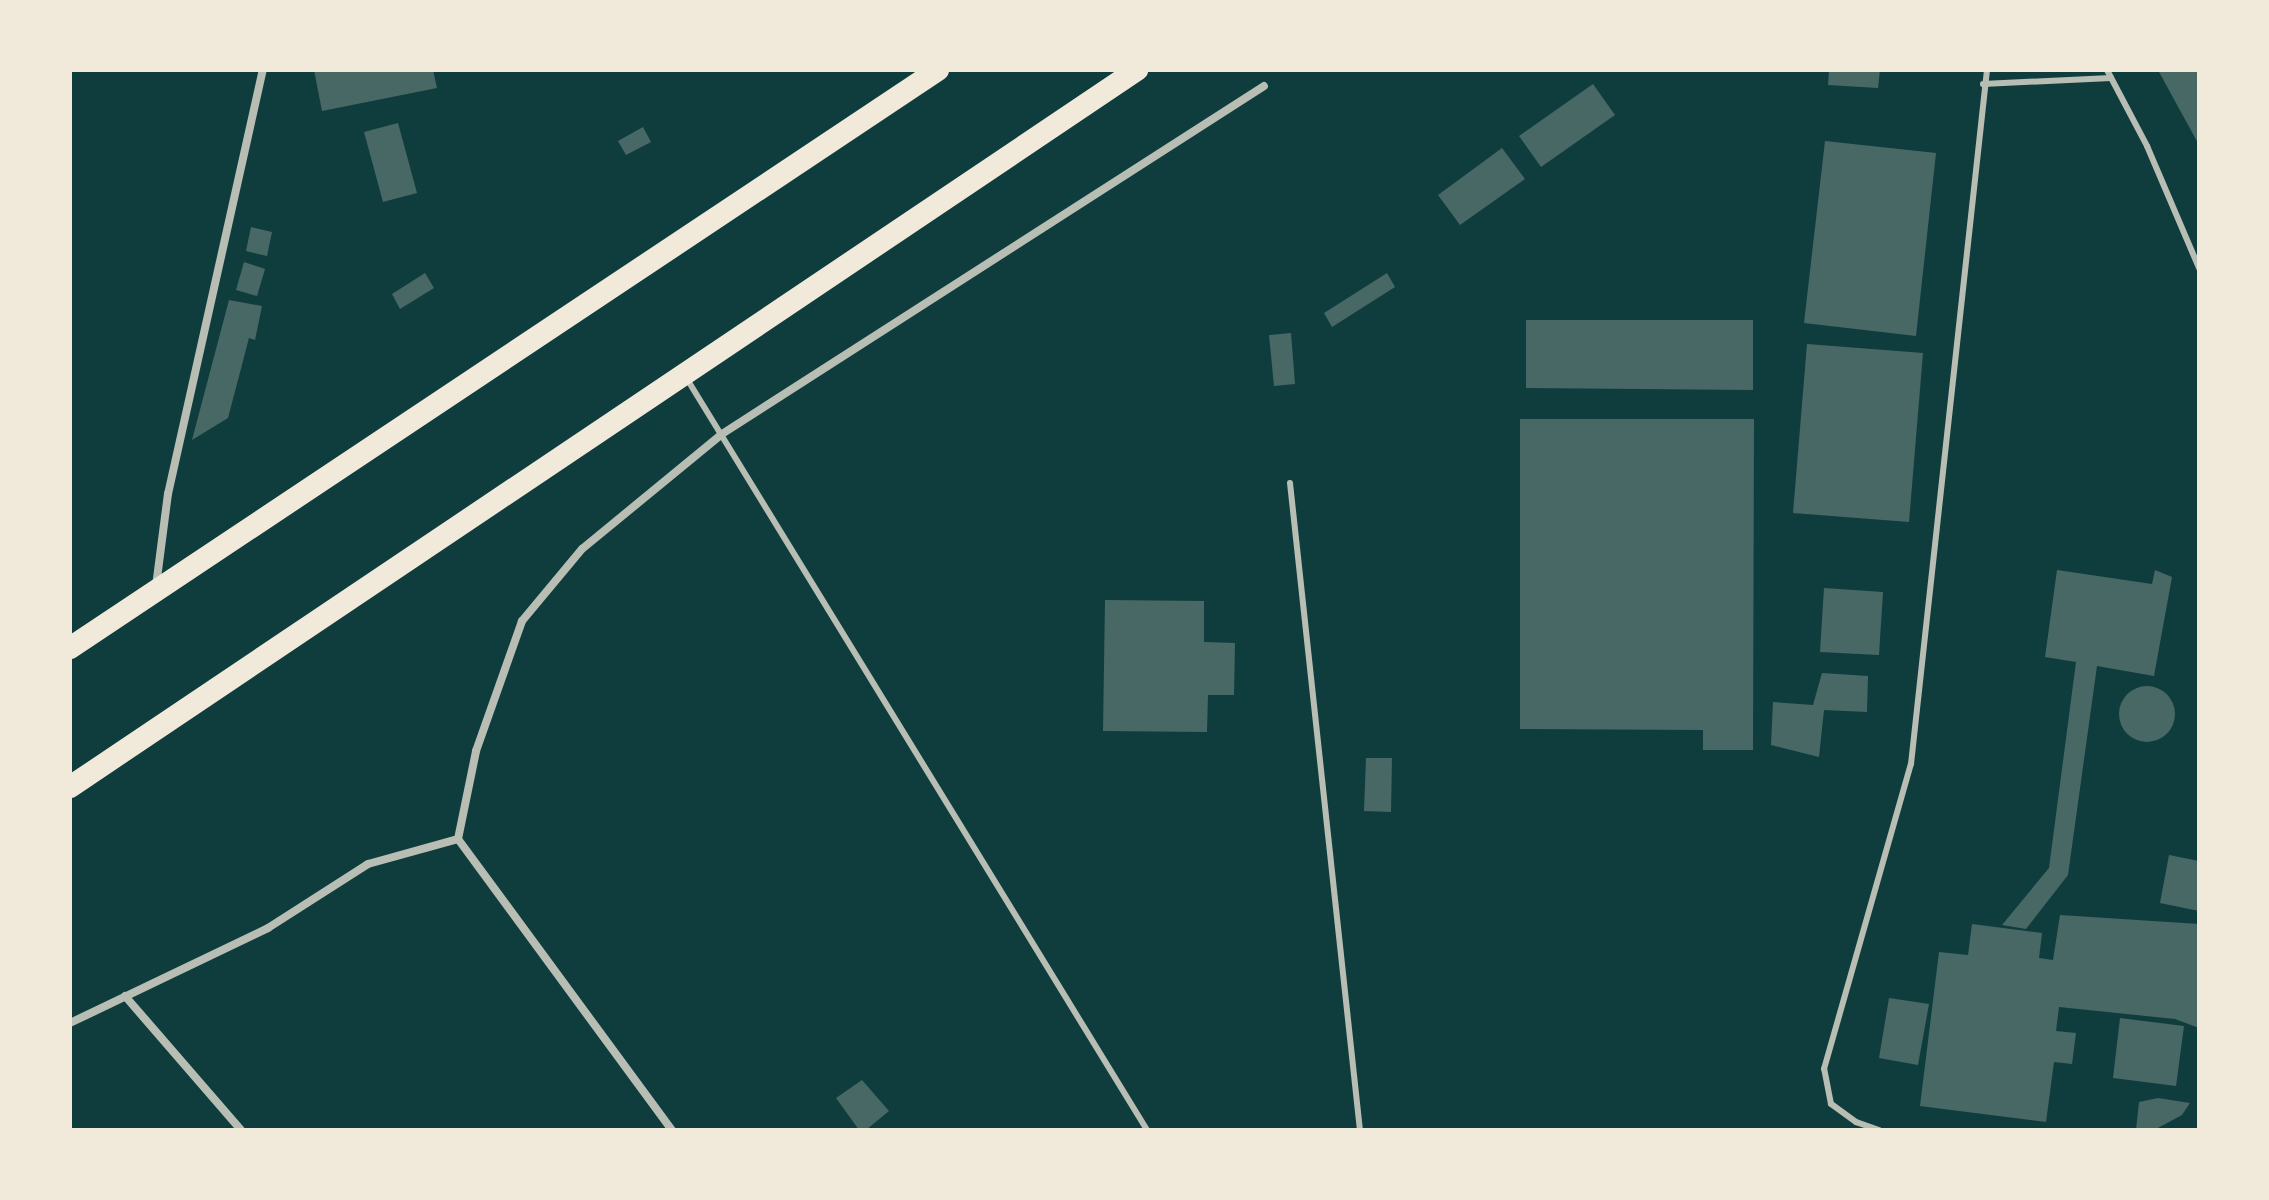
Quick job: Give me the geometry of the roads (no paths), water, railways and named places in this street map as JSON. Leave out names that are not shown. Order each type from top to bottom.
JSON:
[{"type":"highway","points":[[70,648],[938,70]]},
{"type":"highway","points":[[70,787],[1137,70]]},
{"type":"street","points":[[155,591],[168,494],[263,70]]},
{"type":"street","points":[[672,1130],[458,839],[476,751],[522,621],[582,549],[722,434],[1264,86]]},
{"type":"street","points":[[70,1023],[268,928],[368,864],[458,839]]},
{"type":"street","points":[[125,996],[241,1130]]},
{"type":"lane","points":[[1879,1130],[1831,1104],[1824,1069],[1911,764],[1945,477],[1983,84],[1987,70]]},
{"type":"lane","points":[[2107,70],[2199,268]]},
{"type":"lane","points":[[1983,84],[2111,78]]},
{"type":"lane","points":[[684,374],[1147,1130]]},
{"type":"lane","points":[[1290,483],[1360,1130]]}]
